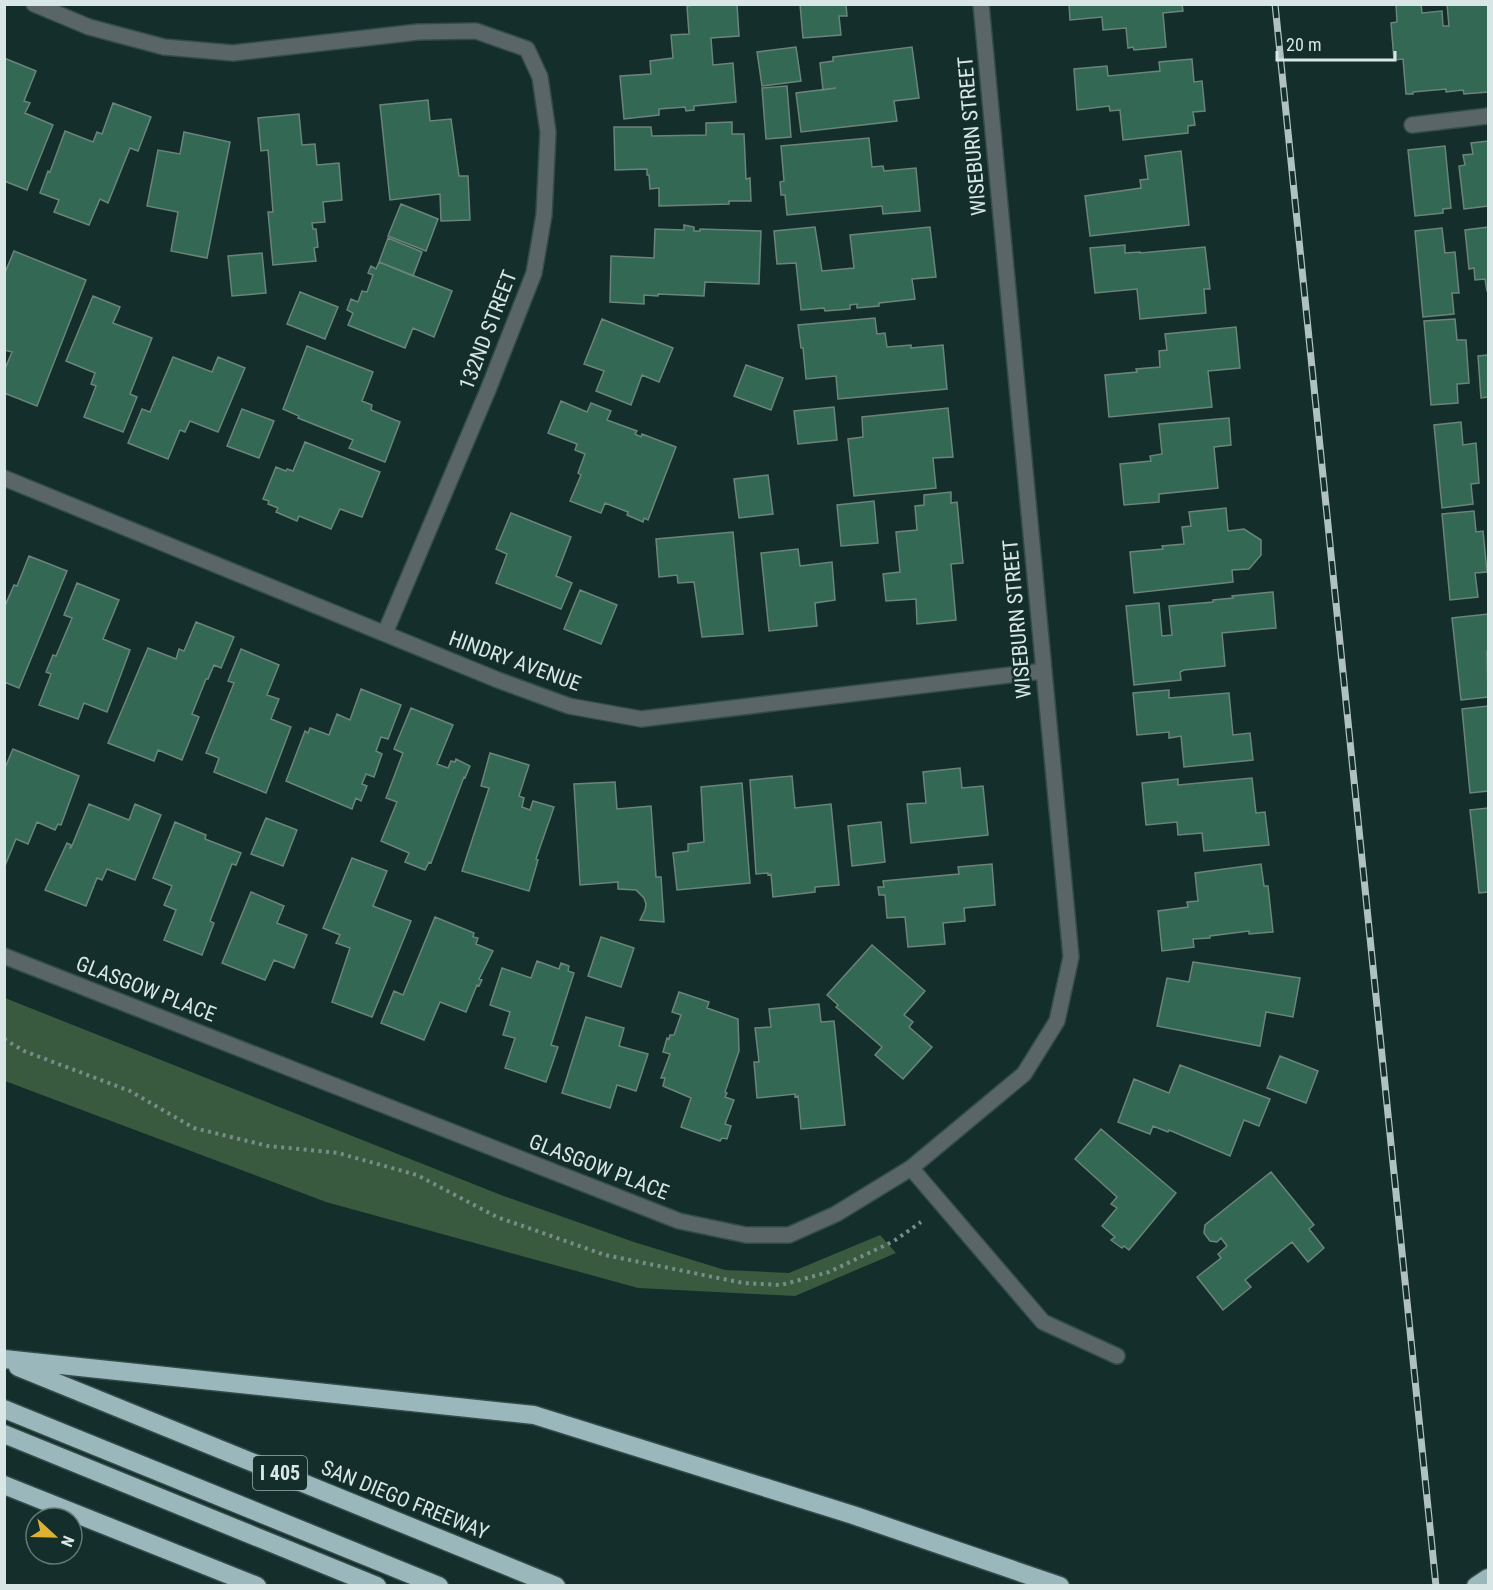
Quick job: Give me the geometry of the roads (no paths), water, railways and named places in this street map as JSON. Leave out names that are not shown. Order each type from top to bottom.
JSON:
[{"type":"highway","name":"SAN DIEGO FREEWAY","points":[[4,1360],[556,1586]]},
{"type":"highway","points":[[4,1360],[534,1415],[853,1515],[1060,1586]]},
{"type":"highway","points":[[4,1409],[439,1586]]},
{"type":"highway","points":[[4,1434],[377,1586]]},
{"type":"highway","points":[[4,1485],[257,1586]]},
{"type":"highway","points":[[1476,1586],[1488,1578]]},
{"type":"street","name":"132ND STREET","points":[[34,4],[89,27],[164,47],[233,54],[418,32],[476,31],[527,49],[540,77],[548,132],[544,215],[534,273],[488,390],[385,633]]},
{"type":"street","name":"WISEBURN STREET","points":[[911,1168],[1024,1074],[1057,1021],[1071,957],[981,4]]},
{"type":"street","points":[[1412,125],[1488,116]]},
{"type":"street","name":"HINDRY AVENUE","points":[[4,478],[498,680],[569,706],[641,719],[1043,671]]},
{"type":"street","name":"GLASGOW PLACE","points":[[4,956],[679,1221],[746,1235],[789,1235],[836,1214],[911,1168]]},
{"type":"street","points":[[911,1168],[1043,1322],[1117,1356]]},
{"type":"railway","points":[[1275,4],[1436,1586]]}]
